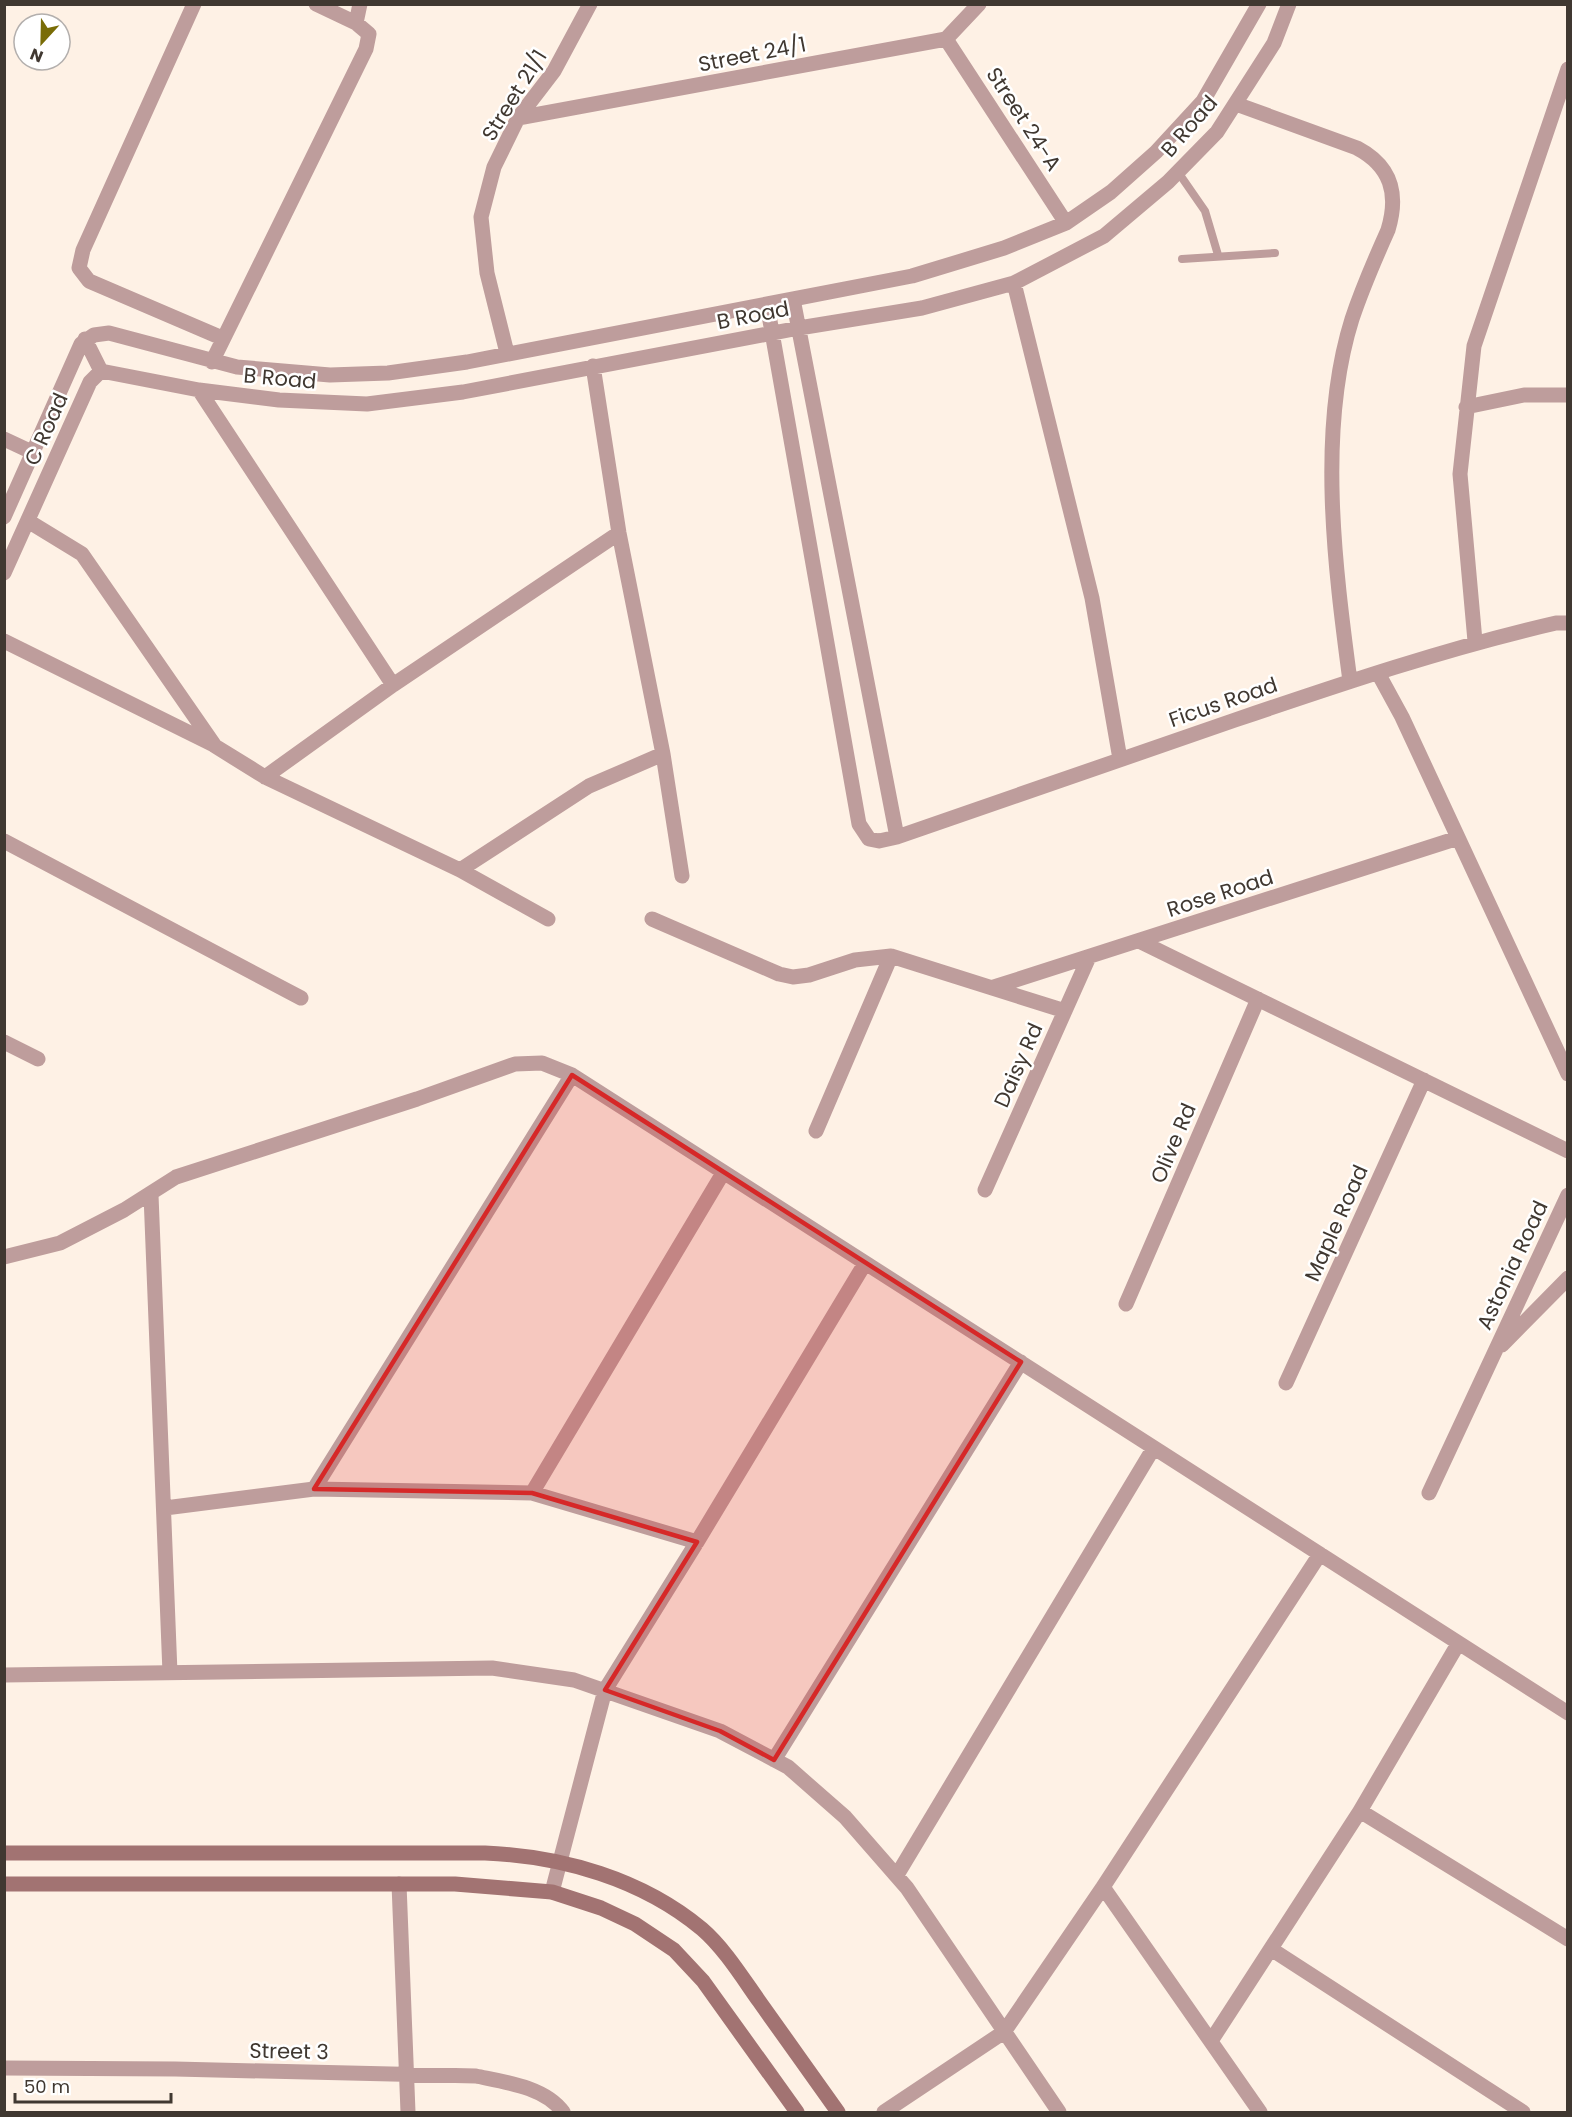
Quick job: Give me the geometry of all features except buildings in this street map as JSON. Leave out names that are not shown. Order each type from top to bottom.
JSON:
[{"type":"street","points":[[194,4],[83,250],[79,268],[89,281],[222,338]]},
{"type":"street","points":[[212,362],[366,48],[369,34],[356,23],[316,4]]},
{"type":"street","points":[[356,23],[360,4]]},
{"type":"street","name":"Street 21/1","points":[[507,353],[487,273],[481,217],[494,167],[518,118],[554,71],[590,4]]},
{"type":"street","points":[[946,39],[979,4]]},
{"type":"street","name":"B Road","points":[[85,339],[109,333],[212,362],[277,372],[362,374],[467,362],[912,276],[1005,248],[1066,223],[1111,192],[1156,152],[1203,101],[1259,4]]},
{"type":"street","name":"B Road","points":[[101,371],[199,390],[279,400],[367,404],[463,392],[799,328],[922,308],[1014,283],[1104,236],[1178,172],[1217,132],[1236,105],[1274,43],[1289,4]]},
{"type":"street","name":"Street 24/1","points":[[518,118],[946,39]]},
{"type":"street","name":"Street 24-A","points":[[946,39],[1066,223]]},
{"type":"street","points":[[1475,641],[1460,474],[1474,346],[1568,69]]},
{"type":"street","points":[[1236,105],[1357,148],[1372,156],[1381,164],[1393,195],[1392,215],[1388,230],[1352,320],[1342,361],[1332,452],[1334,544],[1350,681]]},
{"type":"street","points":[[1014,283],[1092,598],[1120,759]]},
{"type":"street","points":[[794,300],[897,837]]},
{"type":"street","points":[[767,304],[773,333]]},
{"type":"street","name":"Ficus Road","points":[[773,333],[859,824],[869,839],[879,841],[897,837],[1350,681],[1439,655],[1475,641],[1566,626]]},
{"type":"street","points":[[85,339],[101,371]]},
{"type":"street","name":"C Road","points":[[4,518],[85,339]]},
{"type":"street","points":[[593,366],[619,533],[663,754],[682,876]]},
{"type":"street","name":"C Road","points":[[4,573],[90,382],[101,371]]},
{"type":"street","points":[[199,390],[393,685]]},
{"type":"street","points":[[1466,406],[1524,395],[1568,395]]},
{"type":"street","points":[[4,439],[34,453]]},
{"type":"street","points":[[28,521],[82,554],[215,746]]},
{"type":"street","points":[[265,777],[393,685],[619,533]]},
{"type":"street","points":[[4,641],[215,746],[265,777],[460,870],[548,919]]},
{"type":"street","points":[[1378,673],[1568,1074]]},
{"type":"street","points":[[460,870],[589,786],[663,754]]},
{"type":"street","name":"Rose Road","points":[[994,987],[1458,838]]},
{"type":"street","points":[[4,841],[301,998]]},
{"type":"street","points":[[652,919],[780,974],[793,977],[855,960],[891,956],[1065,1011]]},
{"type":"street","points":[[1139,941],[1568,1151]]},
{"type":"street","points":[[816,1131],[891,956]]},
{"type":"street","name":"Daisy Rd","points":[[985,1190],[1089,957]]},
{"type":"street","name":"Olive Rd","points":[[1126,1304],[1258,999]]},
{"type":"street","points":[[4,1042],[38,1059]]},
{"type":"street","points":[[4,1257],[60,1243],[151,1195],[176,1177],[417,1099],[515,1064],[542,1063],[572,1075],[864,1265],[1022,1362],[1153,1449],[1568,1713]]},
{"type":"street","points":[[314,1488],[572,1075]]},
{"type":"street","name":"Maple Road","points":[[1286,1383],[1424,1080]]},
{"type":"street","points":[[532,1492],[723,1173]]},
{"type":"street","points":[[151,1195],[170,1673]]},
{"type":"street","name":"Astonia Road","points":[[1429,1493],[1568,1195]]},
{"type":"street","points":[[552,1892],[558,1861],[605,1690],[864,1265]]},
{"type":"street","name":"Astonia Road","points":[[1494,1354],[1568,1278]]},
{"type":"street","points":[[774,1760],[1022,1362]]},
{"type":"street","points":[[897,1875],[1153,1449]]},
{"type":"street","points":[[165,1508],[314,1488],[532,1492],[697,1542]]},
{"type":"street","points":[[884,2112],[1004,2032],[1103,1887],[1320,1554]]},
{"type":"street","points":[[1211,2041],[1360,1810],[1458,1644]]},
{"type":"street","points":[[4,1675],[492,1668],[574,1680],[720,1731],[788,1767],[845,1817],[897,1875],[1059,2112]]},
{"type":"street","points":[[1360,1810],[1568,1939]]},
{"type":"street","points":[[4,1853],[485,1853],[518,1854],[558,1861],[644,1891],[703,1930],[736,1969],[838,2112]]},
{"type":"street","points":[[4,1884],[455,1884],[552,1892],[601,1908],[635,1924],[674,1950],[703,1981],[796,2112]]},
{"type":"street","points":[[399,1884],[408,2112]]},
{"type":"street","points":[[1103,1887],[1260,2112]]},
{"type":"street","points":[[1270,1949],[1523,2112]]},
{"type":"street","name":"Street 3","points":[[4,2068],[175,2069],[476,2076],[522,2085],[558,2105],[563,2112]]},
{"type":"lane","points":[[1178,172],[1205,211],[1218,255]]},
{"type":"lane","points":[[1182,259],[1275,253]]},
{"type":"highlighted area","points":[[572,1075],[1021,1362],[774,1760],[720,1731],[605,1690],[697,1542],[532,1493],[314,1489]]}]
